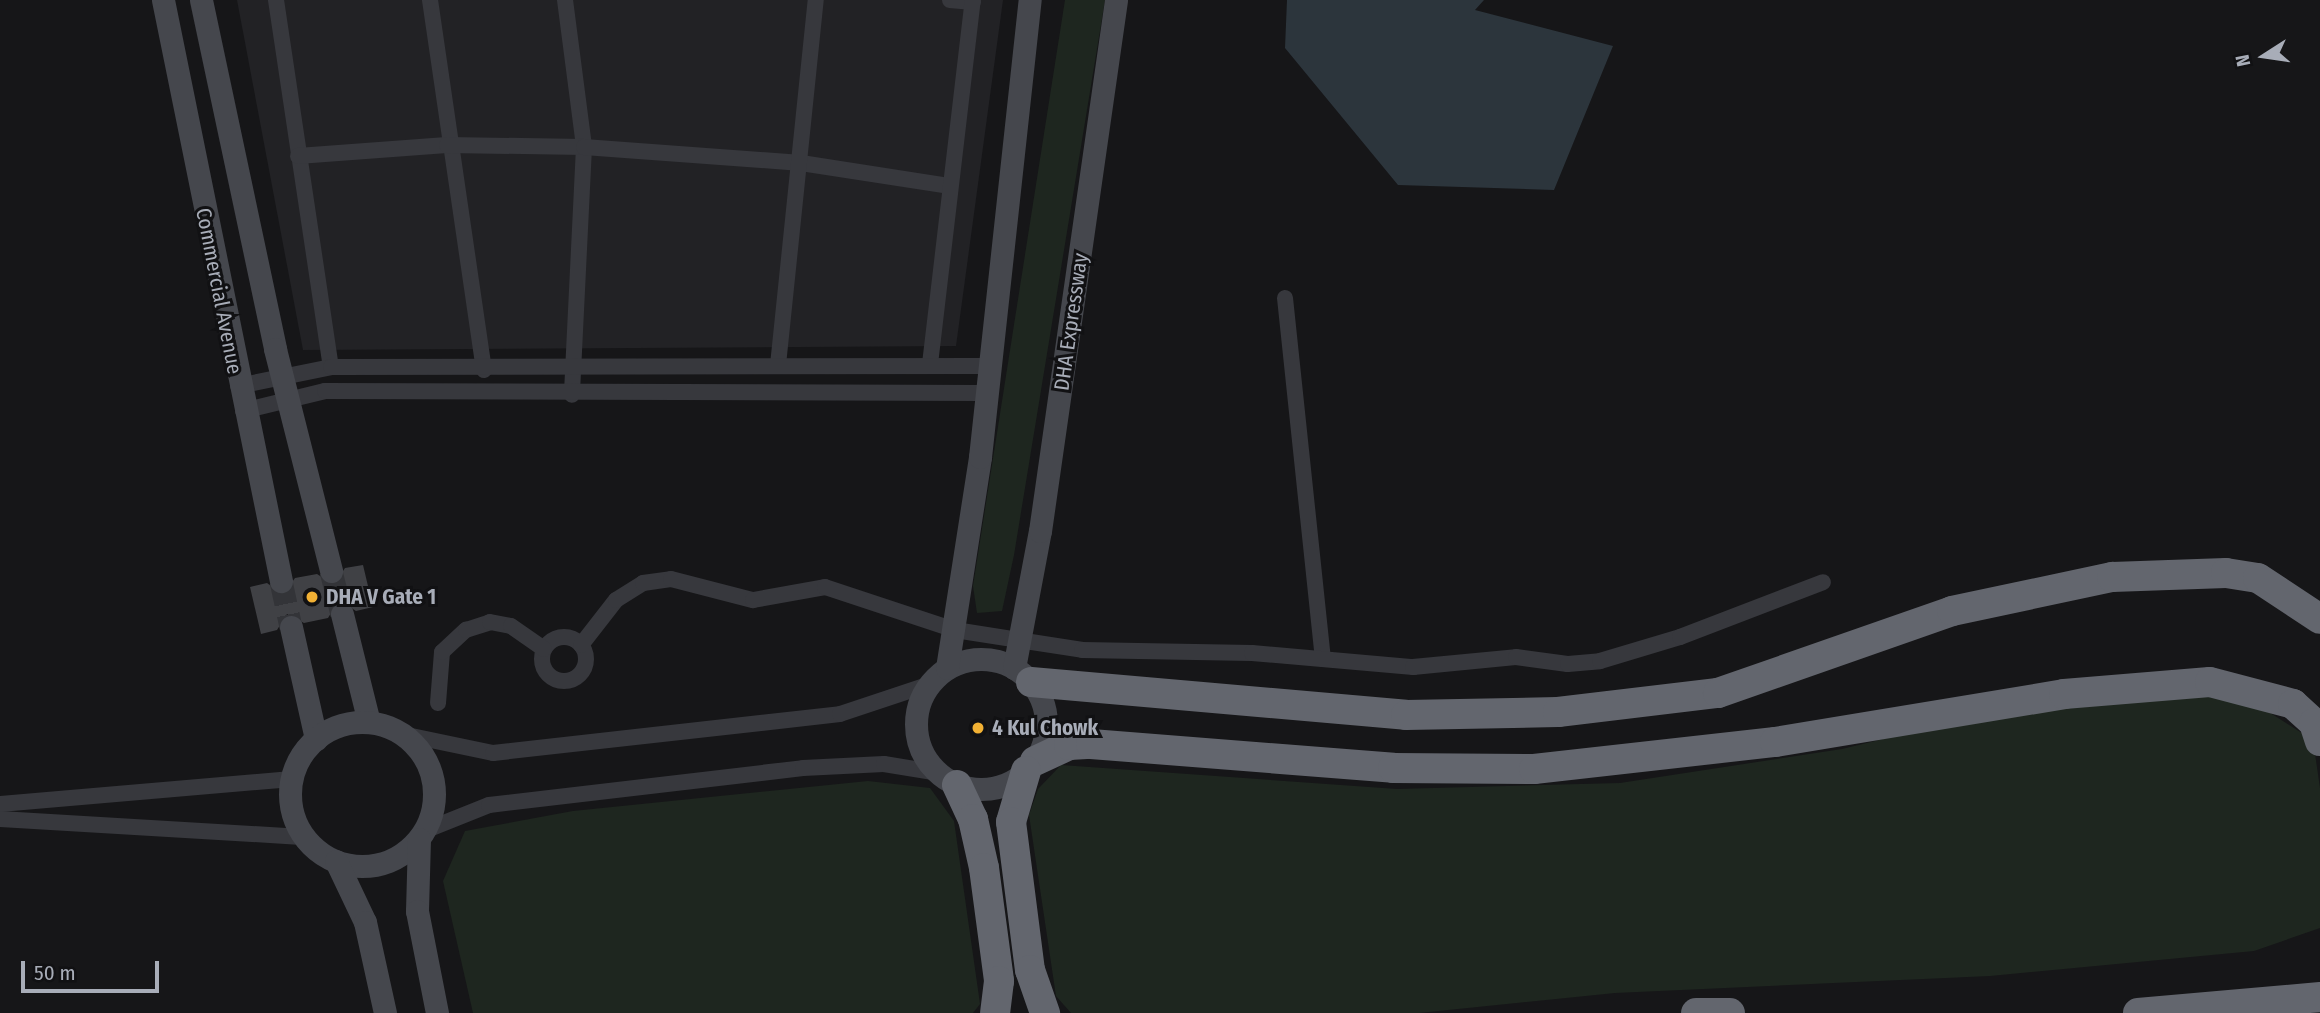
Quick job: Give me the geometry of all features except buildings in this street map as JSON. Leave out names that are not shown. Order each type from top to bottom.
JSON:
[{"type":"highway","points":[[1023,675],[1406,715],[1558,712],[1718,693],[1952,611],[2112,577],[2258,578],[2320,619]]},
{"type":"highway","points":[[1045,1013],[1030,970],[1011,822],[1030,766],[1069,746],[1091,744],[1393,768],[1534,769],[1775,743],[2064,694],[2210,681],[2293,704],[2314,723],[2320,741]]},
{"type":"highway","points":[[948,779],[973,819],[987,889],[999,981],[995,1013]]},
{"type":"highway","points":[[2138,1013],[2320,997]]},
{"type":"highway","points":[[1696,1013],[1730,1013]]},
{"type":"main road","name":"Commercial Avenue","points":[[163,0],[281,581]]},
{"type":"main road","name":"Commercial Avenue","points":[[201,0],[281,374],[331,571]]},
{"type":"main road","points":[[947,668],[980,457],[983,393],[1030,0]]},
{"type":"main road","name":"DHA Expressway","points":[[1023,675],[1020,643],[1116,0]]},
{"type":"main road","points":[[342,614],[369,722]]},
{"type":"main road","points":[[291,626],[316,739]]},
{"type":"main road","points":[[974,659],[1023,675],[1045,715],[1030,766],[993,788],[948,779],[922,751],[916,724],[930,684],[947,668],[974,659]]},
{"type":"main road","points":[[385,1013],[365,922],[335,861],[305,837],[291,803],[292,779],[316,739],[339,726],[369,722],[402,734],[421,753],[432,778],[433,805],[422,835],[417,911],[438,1013]]},
{"type":"main road","points":[[335,861],[387,862],[422,835]]},
{"type":"street","points":[[276,0],[331,367]]},
{"type":"street","points":[[430,0],[447,145],[484,370]]},
{"type":"street","points":[[565,0],[584,146],[572,395]]},
{"type":"street","points":[[778,365],[816,0]]},
{"type":"street","points":[[930,364],[973,1],[950,0]]},
{"type":"street","points":[[298,156],[447,145],[584,146],[801,163],[950,186]]},
{"type":"street","points":[[1285,298],[1323,659]]},
{"type":"street","points":[[242,385],[281,374],[331,367],[484,370],[778,365],[986,366]]},
{"type":"street","points":[[248,410],[325,391],[572,395],[983,393]]},
{"type":"street","points":[[438,703],[439,663],[455,635],[501,624],[544,649],[549,676],[570,681],[585,666],[581,645],[616,600],[643,583],[671,579],[753,600],[825,587],[955,630],[1020,643],[1323,659],[1413,667],[1516,657],[1600,662],[1823,582]]},
{"type":"street","points":[[544,649],[561,637],[581,645]]},
{"type":"street","points":[[402,734],[493,753],[840,714],[930,684]]},
{"type":"street","points":[[422,835],[489,805],[803,768],[884,764],[948,779]]},
{"type":"street","points":[[0,804],[292,779]]},
{"type":"street","points":[[0,819],[305,837]]},
{"type":"shaded area","points":[[237,0],[1003,0],[956,346],[303,350]]},
{"type":"shaded area","points":[[1065,0],[1105,0],[1014,555],[1002,611],[977,613],[973,586]]},
{"type":"shaded area","points":[[1287,0],[1484,0],[1475,10],[1613,46],[1554,190],[1398,185],[1285,48]]},
{"type":"shaded area","points":[[2234,690],[2313,740],[2320,788],[2320,928],[2254,951],[1990,976],[1615,993],[1419,1013],[1071,1013],[1056,996],[1029,815],[1038,789],[1061,765],[1397,789],[1620,783],[1842,749],[1983,715]]},
{"type":"shaded area","points":[[868,781],[930,788],[954,821],[980,1004],[973,1013],[473,1013],[443,881],[465,831],[573,811]]},
{"type":"tunnel","points":[[331,571],[342,614]]},
{"type":"tunnel","points":[[281,581],[291,627]]},
{"type":"place","name":"DHA V Gate 1","points":[[312,597]]},
{"type":"place","name":"4 Kul Chowk","points":[[978,728]]}]
